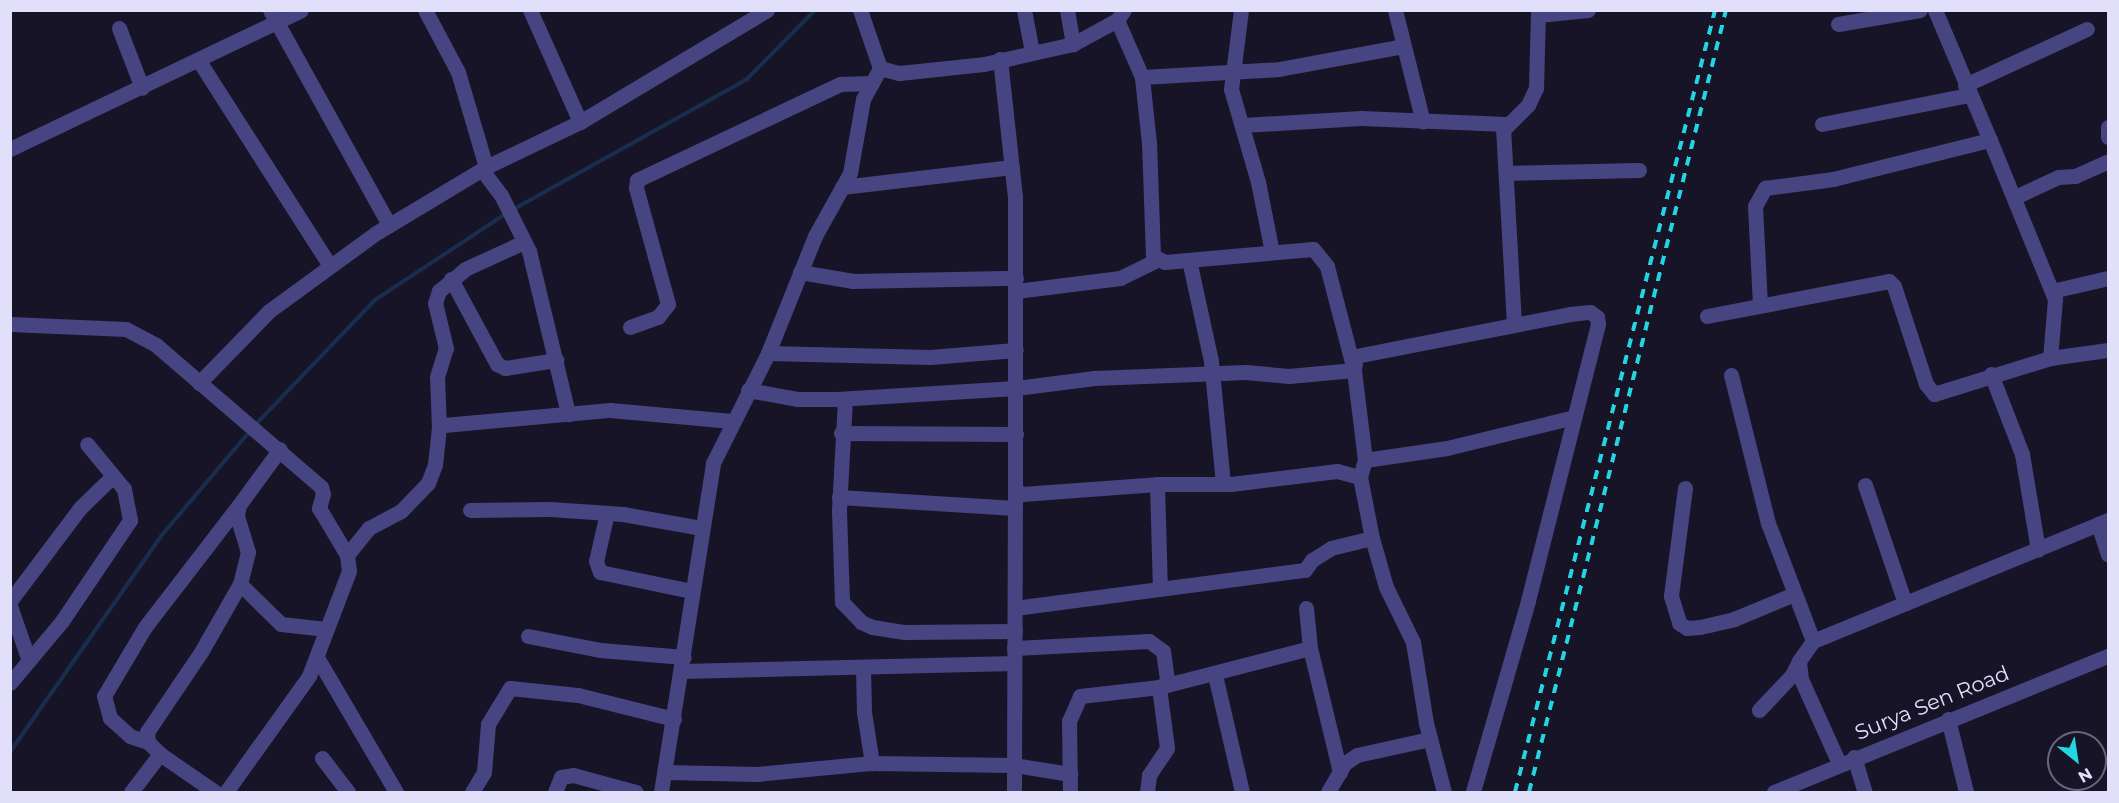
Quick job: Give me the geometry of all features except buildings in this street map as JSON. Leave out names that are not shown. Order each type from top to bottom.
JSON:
[{"type":"street","points":[[10,149],[199,61],[274,16],[301,10]]},
{"type":"street","points":[[425,10],[458,72],[484,169],[515,220],[524,242],[568,414]]},
{"type":"street","points":[[531,10],[580,122]]},
{"type":"street","points":[[199,383],[269,311],[388,225],[484,169],[580,122],[746,17],[767,10]]},
{"type":"street","points":[[661,792],[713,463],[768,353],[800,272],[850,173],[863,99],[880,68],[860,10]]},
{"type":"street","points":[[1024,10],[1032,52]]},
{"type":"street","points":[[1067,10],[1073,44]]},
{"type":"street","points":[[1241,10],[1231,88],[1243,124],[1272,252]]},
{"type":"street","points":[[1395,10],[1423,122]]},
{"type":"street","points":[[1243,124],[1361,118],[1506,124],[1528,105],[1536,88],[1538,13],[1588,10]]},
{"type":"street","points":[[1838,24],[1920,10]]},
{"type":"street","points":[[1935,10],[1967,90],[2015,197],[2052,291],[2056,306],[2050,357]]},
{"type":"street","points":[[880,68],[899,73],[1000,59],[1073,44],[1120,15],[1142,77],[1149,143],[1150,245],[1157,260]]},
{"type":"street","points":[[274,16],[388,225]]},
{"type":"street","points":[[119,28],[142,88]]},
{"type":"street","points":[[1822,124],[1967,90],[2087,29]]},
{"type":"street","points":[[1142,77],[1279,69],[1403,46]]},
{"type":"street","points":[[1000,59],[1012,166],[1016,285],[1014,792]]},
{"type":"street","points":[[199,61],[330,266]]},
{"type":"street","points":[[630,327],[658,317],[668,304],[636,188],[637,180],[840,84],[872,82]]},
{"type":"street","points":[[1506,124],[1506,172],[1514,324]]},
{"type":"street","points":[[2109,127],[2109,137]]},
{"type":"street","points":[[1760,305],[1755,206],[1765,188],[1833,179],[1990,140]]},
{"type":"street","points":[[2015,197],[2058,177],[2075,176],[2109,161]]},
{"type":"street","points":[[842,187],[1012,166]]},
{"type":"street","points":[[1506,172],[1639,170]]},
{"type":"street","points":[[347,555],[365,532],[401,511],[428,483],[435,465],[439,428],[437,376],[446,348],[435,303],[439,291],[451,279],[524,242]]},
{"type":"street","points":[[800,272],[853,280],[1016,285],[1120,278],[1157,260],[1190,260],[1312,249],[1322,256],[1354,370],[1365,460],[1360,477],[1372,538],[1386,586],[1413,642],[1430,738],[1444,792]]},
{"type":"street","points":[[1190,260],[1212,373],[1223,483]]},
{"type":"street","points":[[2052,291],[2109,278]]},
{"type":"street","points":[[451,279],[497,364],[505,368],[556,360]]},
{"type":"street","points":[[1707,316],[1889,281],[1894,286],[1926,384],[1934,394],[2050,357],[2109,350]]},
{"type":"street","points":[[1354,370],[1356,356],[1370,351],[1570,314],[1590,312],[1597,317],[1598,324],[1575,417],[1473,792]]},
{"type":"street","points":[[10,324],[126,329],[156,345],[280,449],[321,487],[323,494],[319,508],[347,555],[349,571],[326,629],[318,659],[226,792]]},
{"type":"street","points":[[768,353],[930,357],[1016,350]]},
{"type":"street","points":[[748,390],[798,399],[845,399],[1016,388],[1094,378],[1212,373],[1275,376],[1354,370]]},
{"type":"street","points":[[1991,374],[2022,454],[2038,550]]},
{"type":"street","points":[[1731,375],[1768,523],[1792,595],[1813,641]]},
{"type":"street","points":[[845,399],[841,433],[839,497],[840,595],[861,622],[905,632],[1015,631]]},
{"type":"street","points":[[439,428],[453,422],[568,414],[671,413],[732,421]]},
{"type":"street","points":[[1365,460],[1447,448],[1575,417]]},
{"type":"street","points":[[841,433],[1016,434]]},
{"type":"street","points":[[10,683],[29,661],[127,529],[130,520],[127,496],[87,444]]},
{"type":"street","points":[[215,792],[160,754],[148,742],[130,736],[110,718],[105,696],[145,627],[280,449]]},
{"type":"street","points":[[1015,489],[1022,494],[1157,484],[1223,483],[1337,471],[1360,477]]},
{"type":"street","points":[[29,661],[10,604],[80,508],[113,476]]},
{"type":"street","points":[[1157,484],[1160,590]]},
{"type":"street","points":[[1865,485],[1905,603]]},
{"type":"street","points":[[1685,488],[1671,596],[1679,623],[1687,628],[1734,619],[1792,595]]},
{"type":"street","points":[[839,497],[1015,508]]},
{"type":"street","points":[[148,742],[147,732],[153,721],[201,652],[240,584],[248,552],[237,515],[239,505]]},
{"type":"street","points":[[470,510],[607,513],[701,528]]},
{"type":"street","points":[[607,513],[596,561],[600,572],[692,591]]},
{"type":"street","points":[[1759,710],[1792,675],[1813,641],[2103,522],[2109,554]]},
{"type":"street","points":[[1015,608],[1305,570],[1312,560],[1331,549],[1372,538]]},
{"type":"street","points":[[240,584],[281,624],[326,629]]},
{"type":"street","points":[[1306,608],[1310,648],[1340,772]]},
{"type":"street","points":[[528,636],[683,664],[863,668],[1014,656],[1149,640],[1163,651],[1167,748],[1149,775],[1147,792]]},
{"type":"street","points":[[1070,792],[1069,721],[1080,696],[1163,686],[1215,675],[1310,648]]},
{"type":"street","name":"Surya Sen Road","points":[[1774,792],[1846,760],[2109,656]]},
{"type":"street","points":[[318,659],[396,792]]},
{"type":"street","points":[[1799,661],[1802,679],[1864,792]]},
{"type":"street","points":[[863,668],[864,712],[872,763]]},
{"type":"street","points":[[1215,675],[1242,792]]},
{"type":"street","points":[[472,792],[484,772],[488,724],[510,688],[578,695],[674,719]]},
{"type":"street","points":[[1948,719],[1966,792]]},
{"type":"street","points":[[1328,792],[1340,772],[1357,755],[1430,738]]},
{"type":"street","points":[[131,792],[160,754]]},
{"type":"street","points":[[322,758],[348,792]]},
{"type":"street","points":[[665,772],[757,774],[872,763],[1014,765],[1070,774]]},
{"type":"street","points":[[555,792],[561,777],[573,775],[636,792]]},
{"type":"waterway","points":[[514,209],[746,80],[815,10]]},
{"type":"waterway","points":[[255,425],[375,300],[507,213]]},
{"type":"waterway","points":[[10,752],[161,536],[250,431]]},
{"type":"railway","points":[[1515,792],[1715,10]]},
{"type":"railway","points":[[1529,792],[1726,10]]}]
